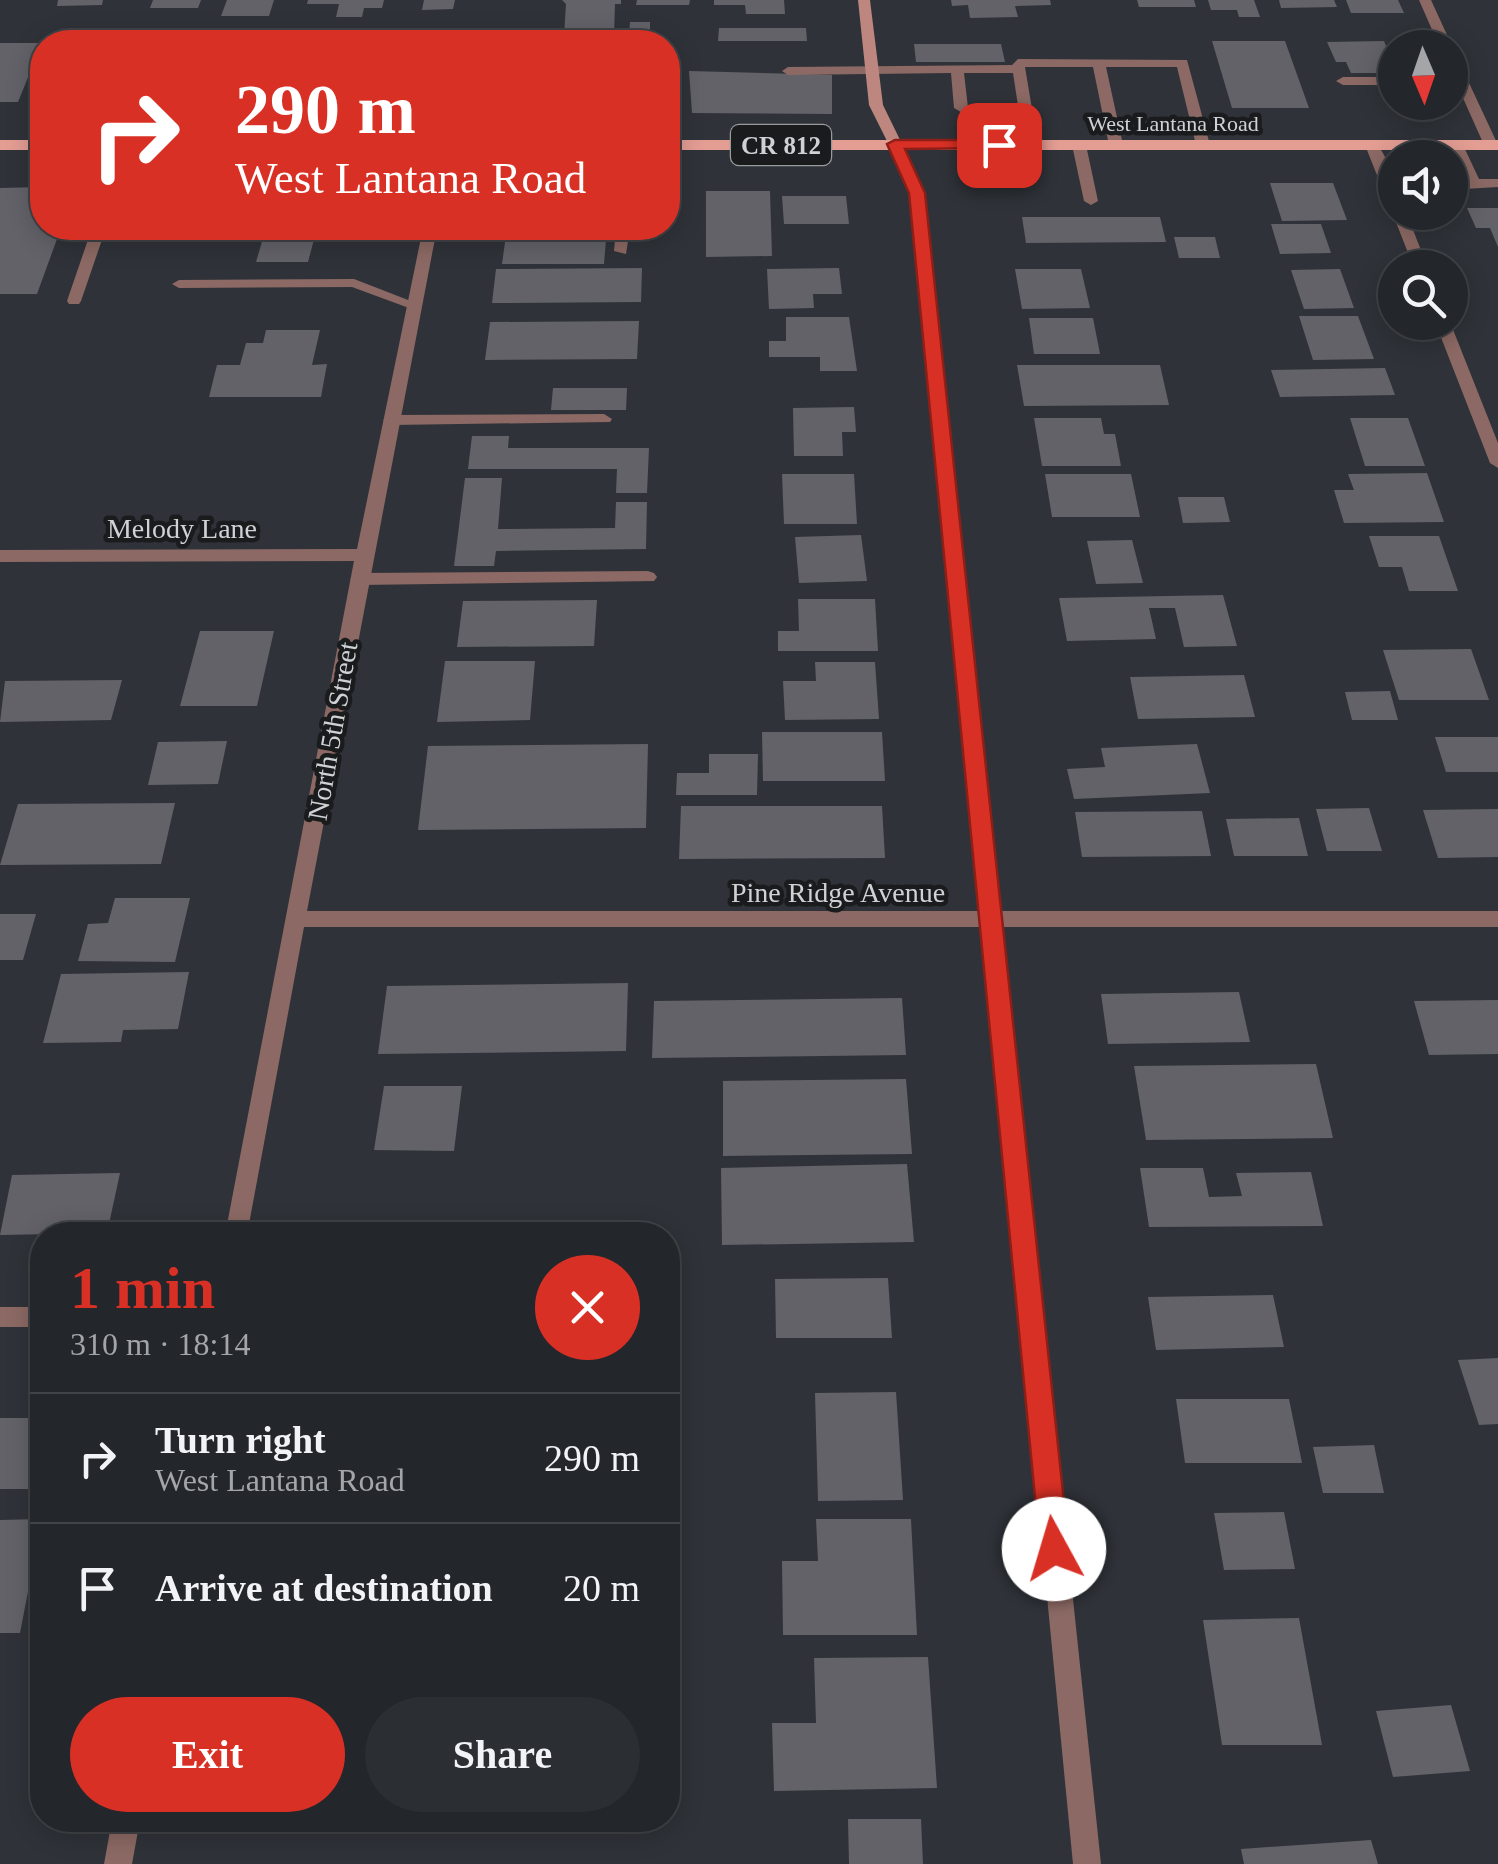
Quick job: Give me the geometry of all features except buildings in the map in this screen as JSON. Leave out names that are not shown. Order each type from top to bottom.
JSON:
[{"type":"main road","name":"West Lantana Road","points":[[680,145],[1378,145]]},
{"type":"main road","name":"West Lantana Road","points":[[1468,145],[1494,145]]},
{"type":"main road","points":[[0,146],[30,146]]},
{"type":"street","points":[[864,0],[876,105],[917,193],[1087,1864]]},
{"type":"street","points":[[1426,0],[1439,30]]},
{"type":"street","points":[[1032,145],[1018,62],[1182,63],[1203,146]]},
{"type":"street","points":[[1099,63],[1116,145]]},
{"type":"street","points":[[957,70],[961,108]]},
{"type":"street","points":[[788,71],[1019,70]]},
{"type":"street","points":[[1342,81],[1378,81]]},
{"type":"street","points":[[1468,101],[1494,145]]},
{"type":"street","points":[[1079,145],[1091,201]]},
{"type":"street","points":[[1372,145],[1378,159]]},
{"type":"street","points":[[1468,170],[1474,183]]},
{"type":"street","points":[[1468,184],[1498,183]]},
{"type":"street","points":[[74,302],[95,240]]},
{"type":"street","name":"North 5th Street","points":[[239,1222],[359,579],[428,240]]},
{"type":"street","points":[[621,251],[622,240]]},
{"type":"street","points":[[179,284],[354,283],[414,305]]},
{"type":"street","points":[[1449,340],[1498,463]]},
{"type":"street","points":[[391,420],[604,418]]},
{"type":"street","name":"Melody Lane","points":[[0,556],[364,554]]},
{"type":"street","points":[[359,579],[648,576]]},
{"type":"street","name":"Pine Ridge Avenue","points":[[297,919],[1498,919]]},
{"type":"street","points":[[0,1317],[30,1317]]},
{"type":"street","points":[[118,1864],[124,1832]]},
{"type":"route","points":[[999,145],[895,144],[917,193],[1054,1549]]}]
